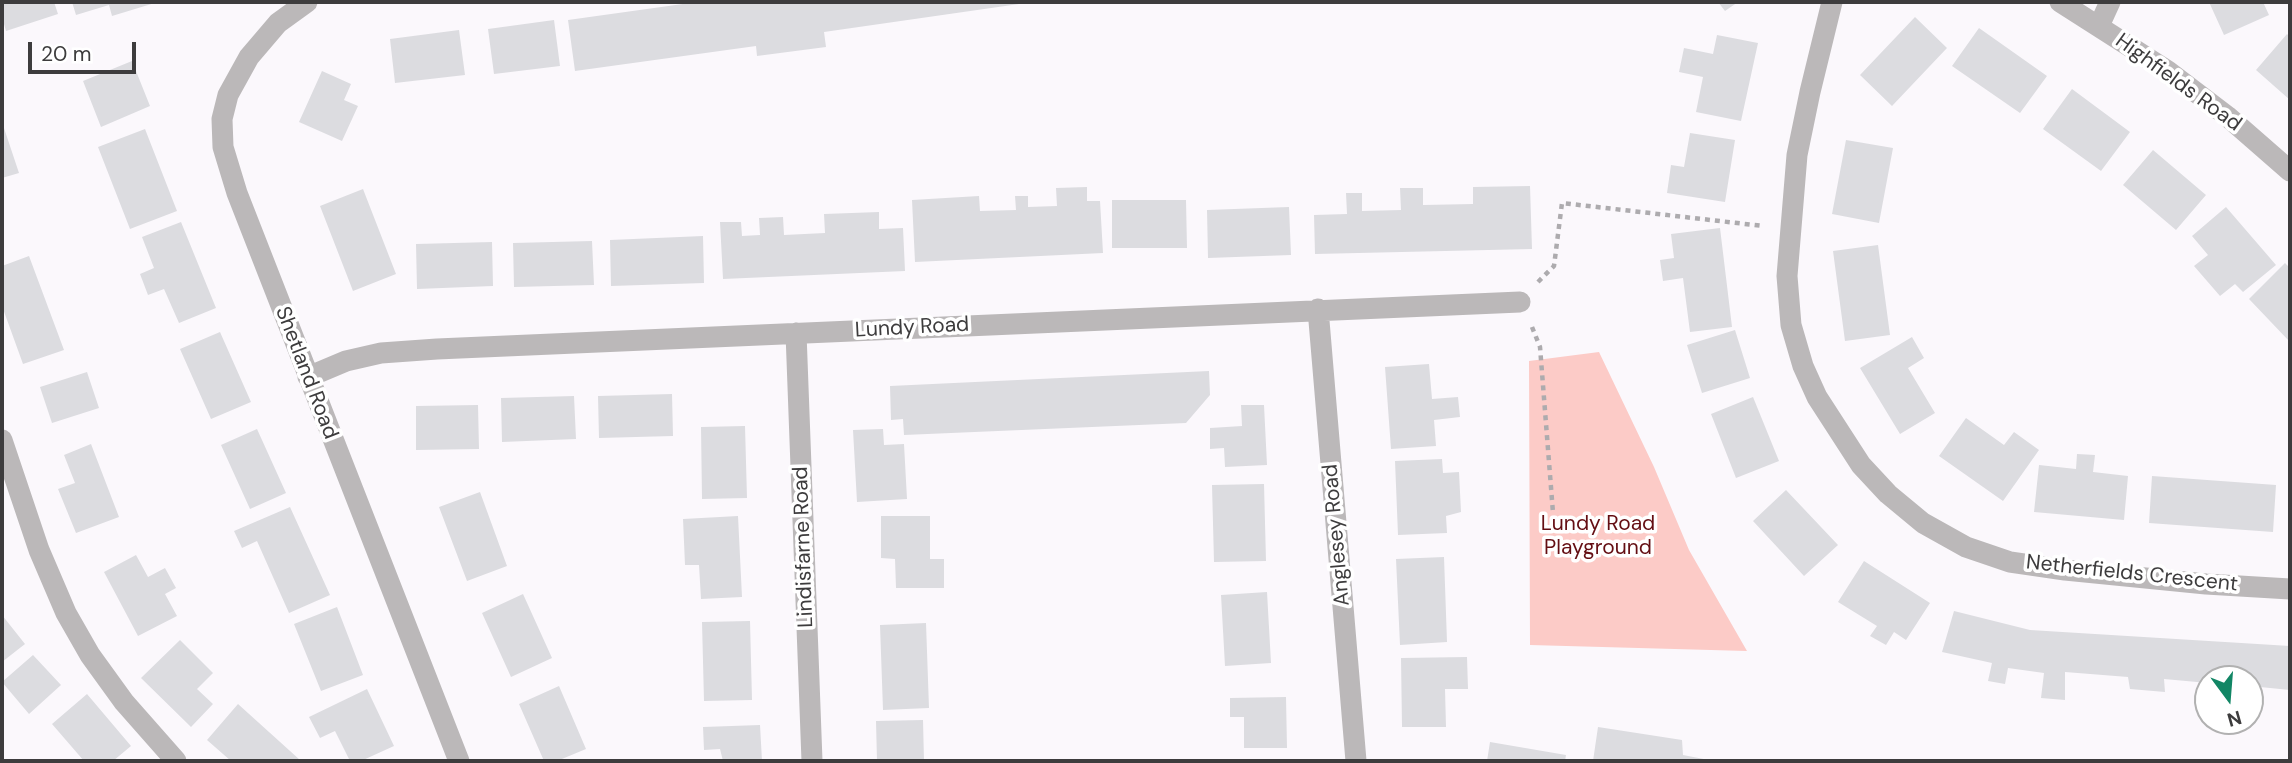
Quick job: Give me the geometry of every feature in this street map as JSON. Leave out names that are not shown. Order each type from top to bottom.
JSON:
[{"type":"street","name":"Shetland Road","points":[[307,2],[278,23],[249,57],[228,94],[222,119],[223,147],[237,193],[459,761]]},
{"type":"street","name":"Netherfields Crescent","points":[[1832,2],[1797,155],[1787,276],[1791,325],[1803,366],[1823,407],[1861,465],[1888,494],[1923,523],[1966,547],[2010,562],[2206,584],[2290,589]]},
{"type":"street","name":"Highfields Road","points":[[2060,2],[2168,71],[2227,116],[2290,171]]},
{"type":"street","points":[[2099,26],[2110,2]]},
{"type":"street","name":"Lundy Road","points":[[308,377],[346,361],[381,353],[1520,302]]},
{"type":"street","name":"Anglesey Road","points":[[1318,309],[1356,761]]},
{"type":"street","name":"Lindisfarne Road","points":[[796,333],[812,761]]},
{"type":"street","points":[[2,440],[39,550],[66,613],[90,655],[124,702],[176,761]]},
{"type":"path","points":[[1553,513],[1540,347],[1520,302],[1554,266],[1562,203],[1789,229]]},
{"type":"green space","name":"Lundy Road Playground","points":[[1599,352],[1654,467],[1689,550],[1747,651],[1530,645],[1529,361]]},
{"type":"building","points":[[2,2],[54,2],[58,14],[6,31]]},
{"type":"building","points":[[72,2],[158,2],[112,16],[109,5],[76,15]]},
{"type":"building","points":[[697,2],[1026,3],[824,32],[826,47],[757,56],[756,46],[575,71],[568,20]]},
{"type":"building","points":[[1718,2],[1738,2],[1725,11]]},
{"type":"building","points":[[2209,2],[2263,2],[2269,15],[2224,35]]},
{"type":"building","points":[[1915,17],[1947,48],[1892,106],[1860,75]]},
{"type":"building","points":[[554,20],[560,66],[494,74],[488,29]]},
{"type":"building","points":[[1979,28],[2047,76],[2020,113],[1952,66]]},
{"type":"building","points":[[459,30],[465,75],[395,83],[390,39]]},
{"type":"building","points":[[2287,34],[2290,37],[2290,100],[2256,70]]},
{"type":"building","points":[[1717,35],[1758,43],[1741,121],[1696,112],[1703,77],[1679,72],[1684,48],[1713,54]]},
{"type":"building","points":[[132,61],[150,106],[101,127],[83,81]]},
{"type":"building","points":[[322,71],[351,84],[344,100],[358,106],[342,141],[299,122]]},
{"type":"building","points":[[2072,89],[2130,132],[2101,171],[2043,129]]},
{"type":"building","points":[[2,122],[19,173],[2,178]]},
{"type":"building","points":[[145,129],[177,211],[130,229],[98,147]]},
{"type":"building","points":[[1690,133],[1735,140],[1725,202],[1667,193],[1671,165],[1684,167]]},
{"type":"building","points":[[1846,140],[1893,148],[1879,223],[1832,214]]},
{"type":"building","points":[[2153,150],[2206,195],[2176,230],[2123,185]]},
{"type":"building","points":[[1530,186],[1532,249],[1315,254],[1314,215],[1347,214],[1346,193],[1362,193],[1362,211],[1401,210],[1400,188],[1423,188],[1423,205],[1473,204],[1473,187]]},
{"type":"building","points":[[1087,187],[1087,201],[1100,201],[1103,253],[915,262],[912,200],[979,196],[980,211],[1016,210],[1015,196],[1028,196],[1028,207],[1057,206],[1056,188]]},
{"type":"building","points":[[363,189],[396,274],[353,291],[320,206]]},
{"type":"building","points":[[1112,200],[1186,200],[1187,248],[1112,248]]},
{"type":"building","points":[[1289,207],[1291,255],[1208,258],[1207,210]]},
{"type":"building","points":[[2226,207],[2276,265],[2243,292],[2235,284],[2220,296],[2194,266],[2208,255],[2192,236]]},
{"type":"building","points":[[879,212],[879,229],[903,228],[905,271],[723,279],[720,222],[741,222],[742,236],[760,235],[759,218],[783,217],[784,235],[825,233],[824,214]]},
{"type":"building","points":[[181,222],[216,308],[179,323],[164,289],[148,295],[140,274],[154,268],[142,237]]},
{"type":"building","points":[[1720,228],[1732,327],[1690,332],[1683,278],[1663,281],[1660,260],[1674,258],[1671,234]]},
{"type":"building","points":[[703,236],[704,283],[611,286],[610,240]]},
{"type":"building","points":[[592,241],[594,285],[514,287],[513,243]]},
{"type":"building","points":[[492,242],[493,286],[417,289],[416,244]]},
{"type":"building","points":[[1878,245],[1890,335],[1845,341],[1833,251]]},
{"type":"building","points":[[29,256],[64,350],[23,364],[2,306],[2,266]]},
{"type":"building","points":[[2285,263],[2290,268],[2290,342],[2249,299]]},
{"type":"building","points":[[1735,330],[1750,378],[1702,393],[1687,345]]},
{"type":"building","points":[[220,332],[251,402],[211,419],[180,349]]},
{"type":"building","points":[[1912,337],[1924,358],[1908,368],[1935,413],[1900,434],[1860,368]]},
{"type":"building","points":[[1429,364],[1432,399],[1458,397],[1460,417],[1434,420],[1436,446],[1391,449],[1385,367]]},
{"type":"building","points":[[1209,371],[1210,395],[1186,423],[904,435],[903,419],[891,420],[890,386]]},
{"type":"building","points":[[87,372],[99,408],[52,423],[40,387]]},
{"type":"building","points":[[672,394],[673,436],[599,438],[598,396]]},
{"type":"building","points":[[574,396],[576,439],[502,442],[501,398]]},
{"type":"building","points":[[1753,397],[1779,461],[1736,478],[1711,414]]},
{"type":"building","points":[[478,405],[479,449],[416,450],[416,406]]},
{"type":"building","points":[[1241,405],[1264,405],[1267,465],[1225,467],[1224,448],[1210,449],[1210,428],[1242,426]]},
{"type":"building","points":[[1966,418],[2004,445],[2014,432],[2039,450],[2003,501],[1939,456]]},
{"type":"building","points":[[745,426],[747,498],[702,499],[701,427]]},
{"type":"building","points":[[257,429],[286,493],[250,509],[221,445]]},
{"type":"building","points":[[883,429],[884,445],[904,444],[907,499],[857,502],[853,430]]},
{"type":"building","points":[[91,444],[119,517],[76,533],[58,489],[75,483],[64,455]]},
{"type":"building","points":[[2077,454],[2095,455],[2093,472],[2128,476],[2124,520],[2034,512],[2039,465],[2076,469]]},
{"type":"building","points":[[1442,459],[1443,473],[1459,472],[1461,512],[1446,516],[1447,533],[1398,535],[1395,461]]},
{"type":"building","points":[[2152,476],[2276,485],[2273,532],[2149,523]]},
{"type":"building","points":[[1264,484],[1266,561],[1214,562],[1212,485]]},
{"type":"building","points":[[1786,490],[1838,545],[1804,576],[1753,521]]},
{"type":"building","points":[[480,492],[507,566],[467,581],[439,507]]},
{"type":"building","points":[[290,507],[330,595],[289,613],[257,541],[242,548],[234,531]]},
{"type":"building","points":[[738,516],[742,597],[701,599],[699,565],[685,565],[683,519]]},
{"type":"building","points":[[881,516],[930,516],[930,559],[944,559],[944,588],[896,588],[895,559],[881,558]]},
{"type":"building","points":[[136,555],[148,577],[165,568],[176,588],[165,594],[177,616],[138,636],[104,572]]},
{"type":"building","points":[[1444,557],[1447,642],[1400,645],[1396,559]]},
{"type":"building","points":[[1864,561],[1930,603],[1906,640],[1894,632],[1886,645],[1870,636],[1877,626],[1838,602]]},
{"type":"building","points":[[1267,592],[1271,663],[1225,666],[1221,595]]},
{"type":"building","points":[[523,594],[552,658],[511,677],[482,613]]},
{"type":"building","points":[[337,607],[363,675],[321,691],[294,624]]},
{"type":"building","points":[[1954,611],[2030,630],[2290,646],[2290,690],[2264,687],[2264,665],[2194,665],[2194,682],[2164,679],[2165,692],[2130,689],[2128,677],[2065,672],[2065,700],[2041,698],[2044,673],[2008,668],[2005,684],[1988,681],[1992,663],[1942,652]]},
{"type":"building","points":[[2,615],[25,644],[2,662]]},
{"type":"building","points":[[750,621],[752,700],[704,701],[702,622]]},
{"type":"building","points":[[926,623],[929,708],[883,710],[880,625]]},
{"type":"building","points":[[180,640],[213,673],[197,689],[213,704],[191,727],[141,678]]},
{"type":"building","points":[[33,655],[61,685],[29,714],[2,682]]},
{"type":"building","points":[[1467,657],[1468,689],[1445,689],[1446,727],[1402,727],[1401,658]]},
{"type":"building","points":[[559,686],[586,749],[557,761],[544,761],[519,704]]},
{"type":"building","points":[[367,689],[394,746],[361,761],[350,761],[335,731],[320,738],[309,717]]},
{"type":"building","points":[[87,694],[131,746],[113,761],[84,761],[52,724]]},
{"type":"building","points":[[1286,697],[1287,748],[1244,748],[1244,717],[1230,717],[1230,698]]},
{"type":"building","points":[[238,704],[300,760],[231,761],[207,740]]},
{"type":"building","points":[[923,720],[924,761],[877,761],[876,721]]},
{"type":"building","points":[[760,725],[762,761],[723,761],[720,749],[704,750],[703,727]]},
{"type":"building","points":[[1598,727],[1682,740],[1683,755],[1714,761],[1593,761]]},
{"type":"building","points":[[1490,742],[1566,755],[1565,761],[1487,761]]}]
